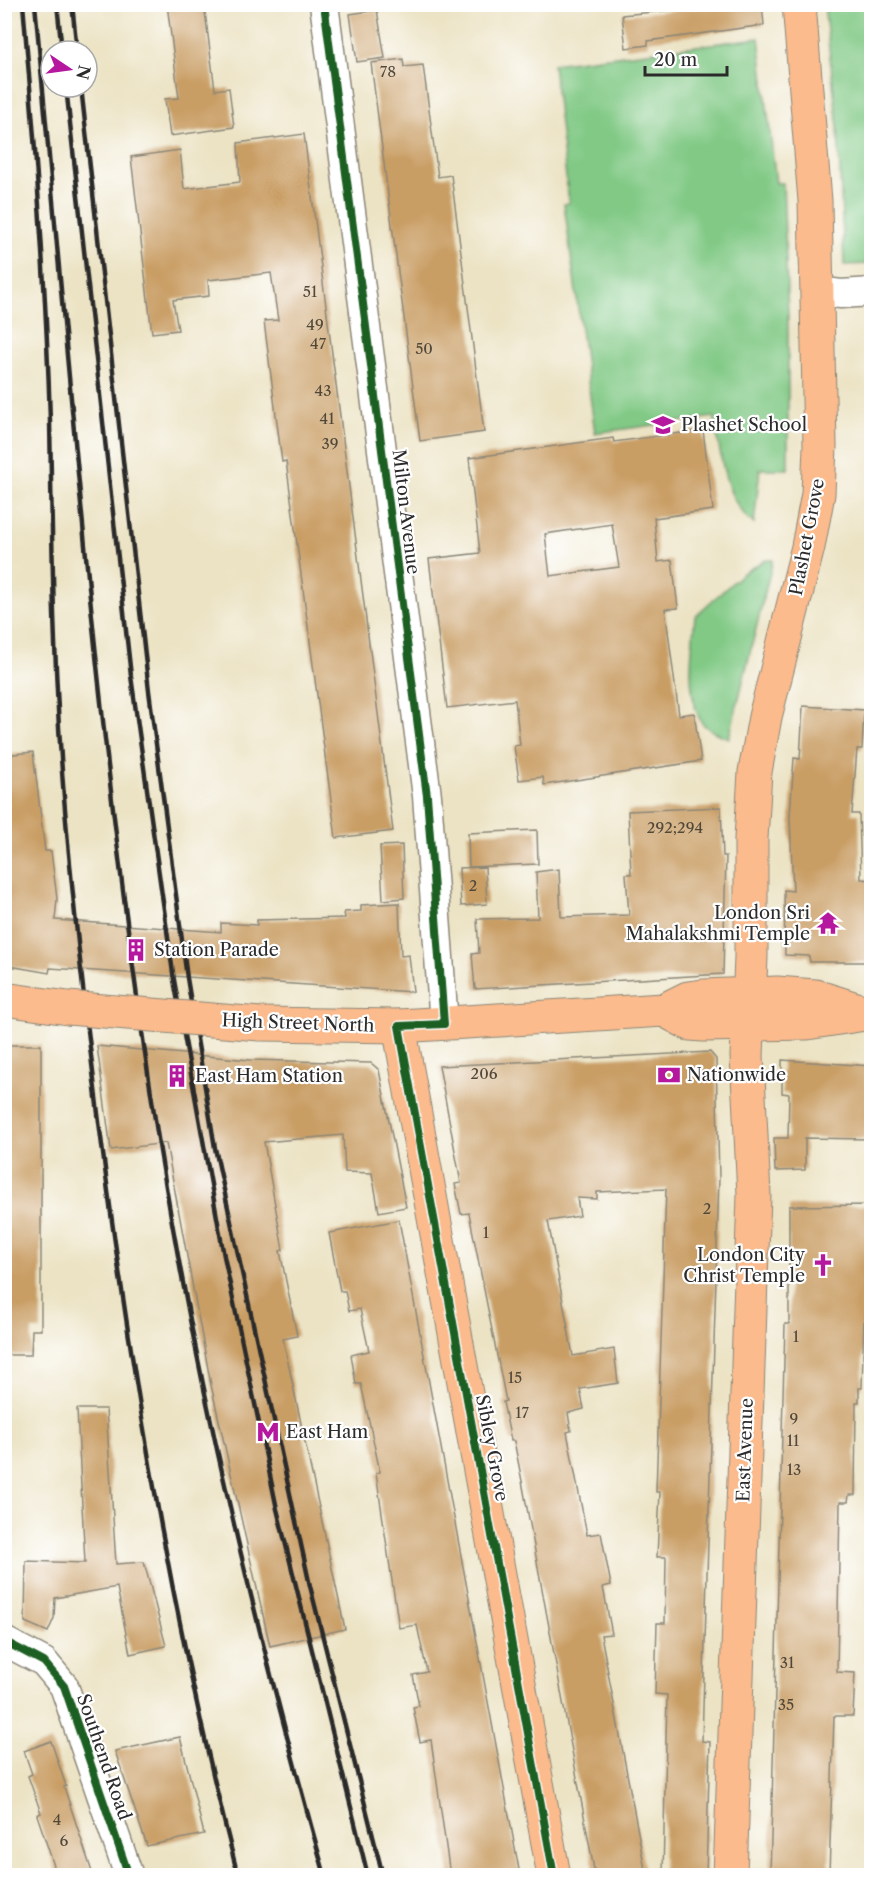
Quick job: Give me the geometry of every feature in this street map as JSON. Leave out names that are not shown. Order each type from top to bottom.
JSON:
[{"type":"main road","name":"Plashet Grove","points":[[749,1009],[750,839],[754,772],[765,717],[807,554],[818,494],[820,446],[817,291],[810,121],[799,4]]},
{"type":"main road","name":"High Street North","points":[[4,999],[68,1008],[260,1024],[399,1026],[444,1024],[664,1010],[688,998],[749,1009],[815,996],[871,1013]]},
{"type":"main road","name":"East Avenue","points":[[730,1875],[754,1195],[747,1074],[749,1009]]},
{"type":"main road","name":"Sibley Grove","points":[[399,1026],[554,1875]]},
{"type":"street","name":"Milton Avenue","points":[[324,4],[428,796],[444,1024]]},
{"type":"street","points":[[817,291],[841,294],[872,292]]},
{"type":"street","name":"Southend Road","points":[[4,1641],[44,1662],[64,1686],[129,1875]]},
{"type":"green space","points":[[824,5],[871,5],[871,264],[844,265],[838,127]]},
{"type":"green space","points":[[759,38],[776,183],[783,183],[788,316],[788,469],[760,469],[754,524],[744,514],[730,489],[725,475],[714,417],[595,433],[564,204],[569,203],[553,64]]},
{"type":"green space","points":[[765,560],[773,560],[729,738],[704,725],[695,706],[691,667],[695,616],[743,573]]},
{"type":"building","points":[[167,4],[204,4],[215,90],[229,88],[234,127],[170,136],[165,99],[179,98]]},
{"type":"building","points":[[694,4],[762,4],[764,25],[648,41],[648,45],[626,48],[622,15],[695,8]]},
{"type":"building","points":[[377,10],[385,58],[357,62],[350,14]]},
{"type":"building","points":[[403,59],[404,67],[423,65],[438,177],[451,175],[484,432],[420,441],[371,63]]},
{"type":"building","points":[[304,134],[393,831],[336,838],[286,461],[282,462],[264,321],[278,320],[271,273],[208,280],[209,296],[173,300],[178,330],[152,333],[131,157],[180,150],[184,189],[240,182],[238,143]]},
{"type":"building","points":[[703,430],[713,510],[654,518],[658,562],[672,560],[678,608],[665,609],[679,715],[694,713],[701,761],[544,785],[543,777],[519,780],[514,746],[520,745],[515,700],[447,708],[429,559],[480,553],[469,458],[613,438],[614,442]],"holes":[[[612,524],[619,567],[550,576],[545,534]]]},
{"type":"building","points":[[803,706],[864,710],[862,749],[857,749],[852,814],[859,814],[861,879],[872,880],[872,962],[810,962],[809,956],[785,955],[784,890],[793,891],[790,816],[794,758],[800,759]]},
{"type":"building","points":[[33,752],[45,851],[51,851],[57,899],[55,920],[221,932],[221,923],[257,925],[257,920],[345,918],[344,912],[361,911],[361,905],[399,903],[401,956],[409,955],[413,992],[50,968],[49,973],[4,965],[4,755]]},
{"type":"building","points":[[721,807],[723,856],[726,856],[723,974],[475,989],[472,954],[479,953],[477,919],[538,918],[536,872],[559,869],[561,917],[629,915],[626,874],[631,874],[628,811]]},
{"type":"building","points":[[537,830],[538,864],[469,867],[468,833]]},
{"type":"building","points":[[402,845],[404,898],[383,900],[380,846]]},
{"type":"building","points":[[485,867],[487,904],[461,906],[459,868]]},
{"type":"building","points":[[4,1045],[41,1045],[41,1330],[32,1330],[31,1355],[4,1355]]},
{"type":"building","points":[[97,1046],[250,1060],[371,1063],[379,1070],[406,1207],[379,1212],[372,1173],[345,1172],[343,1135],[264,1142],[283,1250],[280,1251],[297,1336],[283,1339],[345,1629],[270,1646],[211,1385],[166,1143],[111,1150]]},
{"type":"building","points":[[710,1052],[716,1059],[719,1177],[702,1741],[710,1742],[706,1875],[663,1875],[667,1695],[655,1694],[657,1623],[665,1623],[666,1557],[657,1557],[660,1492],[656,1492],[666,1189],[597,1192],[597,1199],[577,1198],[580,1216],[548,1221],[573,1356],[614,1349],[618,1383],[580,1389],[584,1409],[568,1413],[571,1431],[567,1432],[587,1535],[601,1533],[611,1585],[603,1587],[612,1634],[601,1635],[646,1875],[595,1875],[522,1481],[503,1402],[506,1401],[469,1213],[461,1214],[455,1184],[461,1183],[439,1066]]},
{"type":"building","points":[[782,1060],[872,1066],[870,1139],[805,1138],[805,1170],[775,1171],[774,1138],[788,1138],[789,1094],[782,1093]]},
{"type":"building","points":[[872,1205],[872,1316],[864,1316],[862,1388],[859,1388],[859,1402],[856,1402],[855,1495],[849,1495],[848,1502],[840,1502],[837,1672],[855,1673],[853,1716],[834,1716],[829,1875],[770,1875],[785,1324],[789,1324],[789,1206]]},
{"type":"building","points":[[399,1220],[520,1875],[450,1875],[431,1740],[420,1742],[413,1707],[419,1706],[413,1675],[427,1672],[417,1625],[399,1628],[376,1473],[380,1472],[361,1384],[356,1384],[351,1355],[369,1351],[360,1309],[349,1311],[345,1291],[340,1291],[329,1233]]},
{"type":"building","points":[[77,1409],[106,1409],[116,1564],[144,1562],[166,1646],[130,1654],[117,1587],[55,1598],[54,1618],[48,1632],[25,1622],[26,1561],[85,1563]]},
{"type":"building","points":[[180,1737],[204,1834],[147,1846],[115,1751]]},
{"type":"building","points":[[51,1741],[93,1875],[57,1875],[37,1815],[41,1813],[28,1776],[32,1774],[24,1751]]},
{"type":"railway","points":[[23,4],[46,317],[54,622],[60,743],[82,984],[119,1268],[151,1472],[191,1675],[238,1876]]},
{"type":"railway","points":[[35,4],[74,435],[103,722],[120,865],[160,1151],[193,1334],[232,1516],[276,1696],[325,1876]]},
{"type":"railway","points":[[57,4],[61,39]]},
{"type":"railway","points":[[72,4],[76,39]]},
{"type":"railway","points":[[67,99],[131,676],[174,980],[224,1256],[277,1509],[368,1876]]},
{"type":"railway","points":[[82,99],[149,691],[187,978],[215,1148],[310,1586],[383,1876]]},
{"type":"cycle path","points":[[324,4],[427,796],[444,1024],[399,1026],[554,1876]]},
{"type":"cycle path","points":[[4,1641],[44,1662],[64,1686],[129,1876]]},
{"type":"place","name":"Plashet School","points":[[663,425]]},
{"type":"place","name":"London Sri Mahalakshmi Temple","points":[[828,923]]},
{"type":"place","name":"Station Parade","points":[[136,950]]},
{"type":"place","name":"Nationwide","points":[[669,1075]]},
{"type":"place","name":"East Ham Station","points":[[177,1076]]},
{"type":"place","name":"London City Christ Temple","points":[[823,1265]]},
{"type":"place","name":"East Ham","points":[[268,1432]]}]
